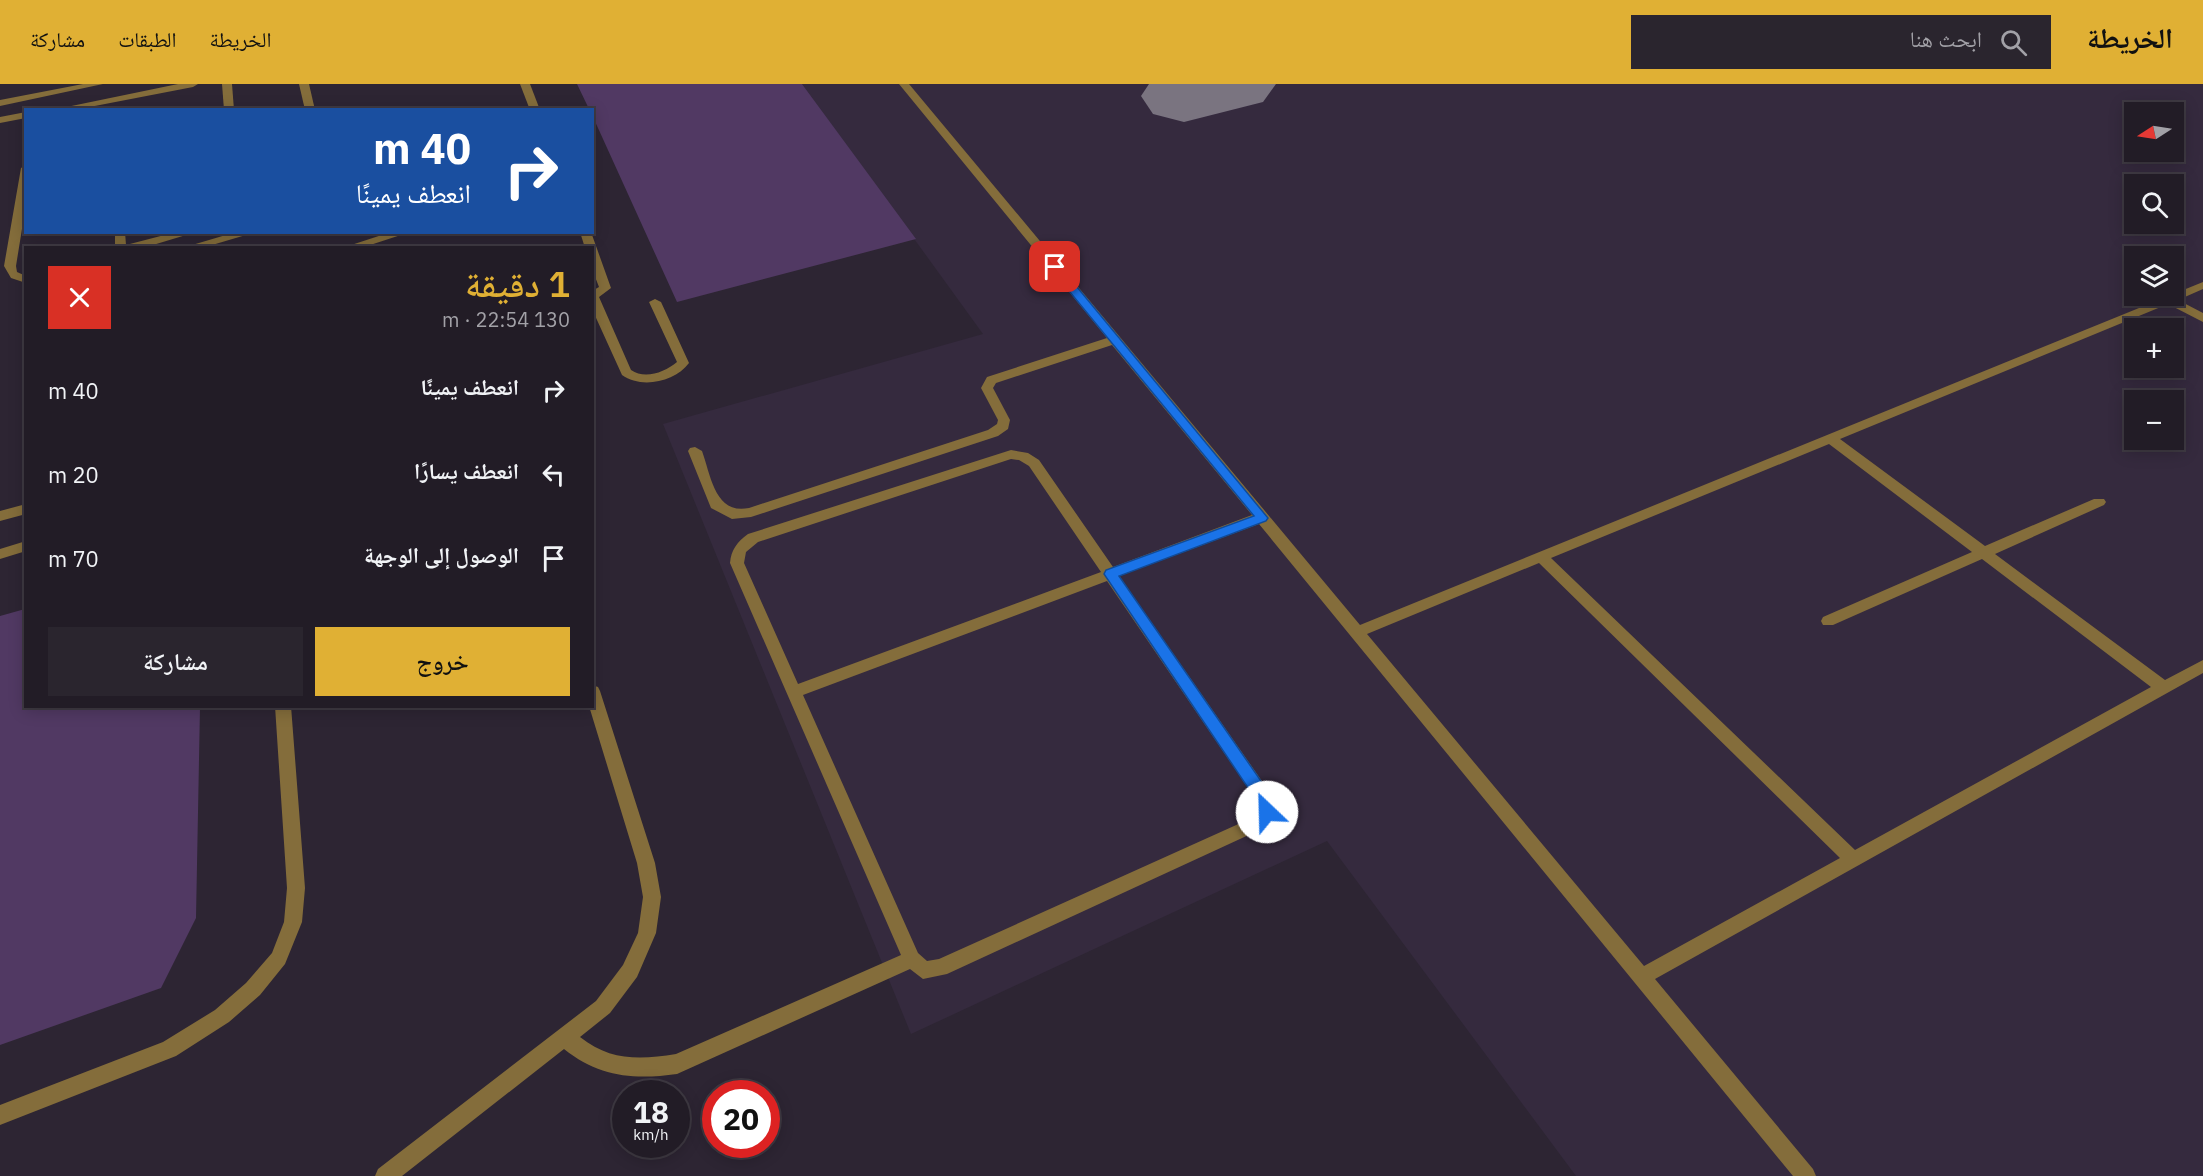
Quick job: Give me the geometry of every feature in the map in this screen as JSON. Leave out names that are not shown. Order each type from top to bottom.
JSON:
[{"type":"lane","points":[[0,103],[98,84]]},
{"type":"lane","points":[[67,108],[193,84]]},
{"type":"lane","points":[[227,84],[229,108]]},
{"type":"lane","points":[[304,84],[310,108]]},
{"type":"lane","points":[[525,84],[534,108]]},
{"type":"lane","points":[[904,84],[1806,1176]]},
{"type":"lane","points":[[3,119],[24,115]]},
{"type":"lane","points":[[3,119],[24,127]]},
{"type":"lane","points":[[20,279],[11,272],[10,266],[24,180]]},
{"type":"lane","points":[[136,246],[183,234]]},
{"type":"lane","points":[[194,246],[239,234]]},
{"type":"lane","points":[[354,246],[398,234]]},
{"type":"lane","points":[[594,258],[605,288],[594,296]]},
{"type":"lane","points":[[0,283],[20,279]]},
{"type":"lane","points":[[2184,293],[2203,285]]},
{"type":"lane","points":[[594,299],[626,372],[636,378],[669,372],[684,363],[655,302]]},
{"type":"lane","points":[[1357,633],[2151,306]]},
{"type":"lane","points":[[2181,306],[2203,318]]},
{"type":"lane","points":[[695,452],[716,505],[722,512],[732,515],[751,512],[993,433],[1003,426],[1004,420],[987,388],[991,380],[1115,340]]},
{"type":"lane","points":[[1830,438],[2164,688]]},
{"type":"lane","points":[[1011,454],[1023,456],[1034,463],[1265,799],[1267,806],[1265,817],[1249,827],[940,968],[922,969],[912,959],[794,692],[737,563],[737,553],[743,544],[753,538],[1011,454]]},
{"type":"lane","points":[[1828,621],[2099,502]]},
{"type":"lane","points":[[0,516],[24,510]]},
{"type":"lane","points":[[794,692],[1262,518]]},
{"type":"lane","points":[[0,554],[24,547]]},
{"type":"lane","points":[[1541,556],[1854,860]]},
{"type":"lane","points":[[1642,977],[2203,666]]},
{"type":"lane","points":[[385,1176],[566,1038],[603,1007],[630,971],[647,933],[652,897],[646,863],[594,697]]},
{"type":"lane","points":[[0,1115],[169,1049],[222,1016],[253,989],[279,958],[293,922],[296,888],[284,708]]},
{"type":"lane","points":[[566,1038],[586,1055],[613,1066],[643,1069],[677,1065],[912,959]]},
{"type":"lane","points":[[1764,1124],[1796,1176]]},
{"type":"shaded area","points":[[577,84],[802,84],[916,239],[677,302],[594,119],[594,108],[589,108]]},
{"type":"shaded area","points":[[802,84],[2203,84],[2203,1176],[1576,1176],[1327,841],[911,1034],[663,424],[983,334]]},
{"type":"shaded area","points":[[24,609],[24,708],[200,708],[196,918],[161,988],[0,1045],[0,616]]},
{"type":"taxiway","points":[[1184,96],[1233,84]]},
{"type":"route","points":[[1055,267],[1262,518],[1110,574],[1265,799],[1267,812]]}]
